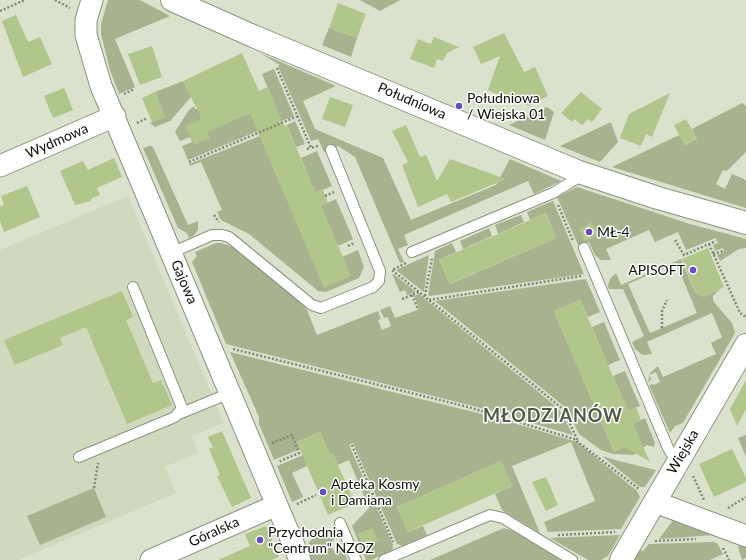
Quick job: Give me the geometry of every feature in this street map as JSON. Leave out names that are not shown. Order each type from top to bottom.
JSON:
[{"type":"street","name":"Południowa","points":[[172,0],[231,27],[585,174],[658,198],[746,224]]},
{"type":"street","name":"Gajowa","points":[[81,5],[86,20],[86,35],[101,86],[115,116],[230,393],[284,506],[300,560]]},
{"type":"street","name":"Wydmowa","points":[[0,166],[115,116]]},
{"type":"street","name":"Wiejska","points":[[621,560],[648,495],[684,467],[746,345]]},
{"type":"street","points":[[648,495],[745,533]]},
{"type":"street","name":"Góralska","points":[[151,560],[284,506]]},
{"type":"lane","points":[[171,253],[212,236],[222,235],[229,238],[312,305],[321,308],[373,287],[379,281],[380,271],[326,151]]},
{"type":"lane","points":[[412,252],[553,193],[585,174]]},
{"type":"lane","points":[[580,248],[595,274],[668,448],[684,467]]},
{"type":"lane","points":[[134,287],[182,404],[179,414]]},
{"type":"lane","points":[[79,457],[230,393]]},
{"type":"lane","points":[[384,560],[485,517],[496,515],[572,560]]},
{"type":"lane","points":[[340,523],[356,560]]},
{"type":"path","points":[[0,11],[25,0]]},
{"type":"path","points":[[55,0],[81,5]]},
{"type":"path","points":[[70,0],[81,5]]},
{"type":"path","points":[[277,68],[312,148]]},
{"type":"path","points":[[189,162],[298,116]]},
{"type":"path","points":[[307,149],[318,145],[326,151]]},
{"type":"path","points":[[325,196],[337,190]]},
{"type":"path","points":[[555,199],[580,248]]},
{"type":"path","points":[[214,215],[222,224]]},
{"type":"path","points":[[675,240],[684,255],[716,241]]},
{"type":"path","points":[[709,244],[740,313],[746,317]]},
{"type":"path","points":[[433,251],[425,296],[563,409],[579,442]]},
{"type":"path","points":[[713,254],[722,251]]},
{"type":"path","points":[[429,300],[595,274]]},
{"type":"path","points":[[402,299],[420,292]]},
{"type":"path","points":[[412,295],[418,309]]},
{"type":"path","points":[[662,328],[662,311],[667,300]]},
{"type":"path","points":[[231,349],[468,407],[574,439],[648,495]]},
{"type":"path","points":[[266,446],[292,435],[299,453],[273,464]]},
{"type":"path","points":[[352,445],[398,554]]},
{"type":"path","points":[[94,488],[101,447]]},
{"type":"path","points":[[684,467],[707,506]]},
{"type":"path","points":[[284,506],[316,495]]},
{"type":"path","points":[[723,510],[737,504],[746,497]]},
{"type":"path","points":[[722,559],[727,556]]},
{"type":"shaded area","points":[[108,0],[140,0],[170,16],[115,39],[135,87],[119,94],[110,70],[101,34],[101,24]]},
{"type":"shaded area","points":[[360,0],[400,0],[380,11]]},
{"type":"shaded area","points":[[329,28],[357,38],[351,57],[322,45]]},
{"type":"shaded area","points":[[260,53],[336,86],[303,101],[315,129],[383,158],[411,220],[496,185],[510,159],[561,181],[534,194],[528,181],[404,235],[408,245],[398,249],[404,262],[400,263],[355,157],[338,146],[324,152],[318,139],[311,141],[278,66],[280,65]]},
{"type":"shaded area","points":[[274,69],[294,116],[188,160],[182,146],[192,142],[190,137],[180,141],[175,132],[189,110],[194,106],[195,109],[199,109],[202,115],[200,116],[207,131],[274,103],[262,74]]},
{"type":"shaded area","points":[[183,81],[191,97],[170,121],[155,127],[150,123],[165,117],[155,92]]},
{"type":"shaded area","points":[[742,103],[746,106],[746,152],[729,169],[726,171],[723,170],[716,184],[725,189],[732,174],[746,180],[746,208],[612,167],[679,135],[685,145],[697,139],[692,129]]},
{"type":"shaded area","points":[[547,107],[554,112],[545,140],[509,125]]},
{"type":"shaded area","points":[[295,121],[305,144],[296,147],[287,125]]},
{"type":"shaded area","points":[[611,122],[618,142],[600,162],[560,146]]},
{"type":"shaded area","points":[[260,136],[324,287],[342,257],[358,250],[364,267],[359,278],[326,292],[318,291],[249,234],[221,220],[217,212],[222,210],[201,162],[190,166],[189,164]]},
{"type":"shaded area","points":[[150,146],[153,147],[188,225],[198,221],[198,230],[189,238],[187,233],[178,228],[143,148]]},
{"type":"shaded area","points":[[317,151],[332,186],[315,193],[301,158]]},
{"type":"shaded area","points":[[577,187],[690,224],[746,239],[746,248],[739,249],[720,261],[717,255],[724,252],[723,248],[715,251],[713,245],[718,243],[716,238],[686,250],[678,232],[655,242],[649,230],[606,249],[611,260],[601,260],[595,255],[589,242],[579,247],[557,197]]},
{"type":"shaded area","points":[[128,196],[224,423],[192,436],[198,453],[165,467],[176,493],[18,560],[0,560],[0,250]]},
{"type":"shaded area","points":[[336,199],[353,239],[338,246],[321,206]]},
{"type":"shaded area","points":[[553,201],[584,274],[430,296],[428,295],[435,251],[452,243],[456,252],[439,260],[450,284],[556,238],[546,213],[530,220],[527,212]]},
{"type":"shaded area","points":[[521,215],[524,222],[498,234],[495,225]]},
{"type":"shaded area","points":[[489,228],[492,236],[463,249],[460,241]]},
{"type":"shaded area","points":[[216,243],[222,243],[235,248],[300,302],[307,310],[317,335],[378,311],[381,319],[378,320],[382,330],[391,326],[388,317],[384,318],[380,310],[390,306],[395,318],[417,310],[419,308],[414,296],[419,294],[559,409],[573,435],[481,408],[226,344],[192,262],[197,256],[195,252]]},
{"type":"shaded area","points":[[429,255],[424,292],[396,270]]},
{"type":"shaded area","points":[[681,259],[695,292],[704,297],[720,289],[713,296],[713,301],[732,323],[735,333],[683,423],[675,426],[670,433],[649,385],[654,385],[660,382],[656,372],[650,375],[651,380],[648,382],[650,373],[658,366],[663,377],[716,354],[711,343],[722,337],[712,313],[647,342],[652,354],[641,354],[635,349],[632,342],[644,336],[623,289],[609,289],[608,286],[610,279],[616,273],[621,285]],"holes":[[[676,263],[697,313],[650,333],[628,284]]]},
{"type":"shaded area","points":[[392,274],[416,292],[407,295],[405,290],[400,292]]},
{"type":"shaded area","points":[[586,279],[600,312],[588,317],[580,300],[554,311],[614,452],[640,440],[633,424],[645,418],[655,443],[654,447],[647,445],[634,455],[613,454],[601,450],[579,434],[566,408],[435,301]]},
{"type":"shaded area","points":[[604,322],[620,360],[608,365],[592,327]]},
{"type":"shaded area","points":[[230,352],[486,415],[577,442],[637,491],[640,497],[621,529],[548,532],[544,522],[595,501],[571,442],[512,466],[540,533],[502,510],[495,494],[512,486],[501,461],[397,507],[408,532],[423,526],[427,535],[403,546],[397,544],[353,443],[349,445],[393,545],[392,551],[371,560],[366,560],[352,526],[369,508],[349,460],[338,465],[333,454],[330,455],[320,432],[297,442],[300,449],[274,460],[259,424],[259,417]]},
{"type":"shaded area","points":[[625,371],[640,406],[628,411],[613,376]]},
{"type":"shaded area","points":[[746,435],[746,457],[738,438]]},
{"type":"shaded area","points":[[303,455],[307,466],[292,473],[303,497],[292,502],[277,466]]},
{"type":"shaded area","points":[[602,456],[656,470],[645,487],[640,487]]},
{"type":"shaded area","points":[[94,488],[106,517],[40,545],[27,516]]},
{"type":"shaded area","points":[[673,520],[715,535],[659,539]]},
{"type":"shaded area","points":[[504,528],[513,531],[563,560],[430,560]]},
{"type":"shaded area","points":[[330,535],[335,538],[330,544],[335,553],[343,548],[347,560],[311,560],[305,547],[314,537]]},
{"type":"shaded area","points":[[620,535],[608,556],[601,560],[588,560],[550,538]]},
{"type":"shaded area","points":[[717,543],[723,554],[710,560],[632,560],[639,549],[643,551],[649,544]]},
{"type":"shaded area","points":[[742,544],[746,546],[746,558],[742,560],[738,547]]},
{"type":"building","points":[[338,3],[366,14],[357,38],[329,28]]},
{"type":"building","points":[[16,15],[28,42],[40,37],[52,64],[23,77],[2,21]]},
{"type":"building","points":[[504,33],[524,72],[535,67],[548,96],[529,106],[488,90],[500,56],[481,64],[473,47]]},
{"type":"building","points":[[434,37],[459,47],[447,53],[443,61],[437,59],[434,68],[410,59],[418,39],[431,44]]},
{"type":"building","points":[[152,46],[162,77],[140,85],[128,54]]},
{"type":"building","points":[[242,53],[259,91],[268,87],[284,126],[287,125],[315,193],[323,190],[328,203],[321,206],[351,276],[324,288],[250,113],[207,132],[210,138],[194,145],[185,126],[202,119],[183,81]]},
{"type":"building","points":[[64,88],[73,110],[53,118],[44,96]]},
{"type":"building","points":[[155,92],[165,117],[152,122],[142,98]]},
{"type":"building","points":[[581,92],[602,109],[592,122],[588,119],[582,125],[574,119],[572,122],[561,113]]},
{"type":"building","points":[[670,93],[652,137],[646,134],[641,146],[620,138],[629,114]]},
{"type":"building","points":[[330,97],[353,105],[345,127],[322,119]]},
{"type":"building","points":[[686,119],[697,139],[684,145],[674,125]]},
{"type":"building","points":[[406,125],[420,157],[426,155],[437,181],[450,159],[506,179],[451,202],[447,194],[418,207],[402,165],[408,162],[392,131]]},
{"type":"building","points":[[114,158],[122,177],[97,188],[100,195],[92,198],[91,201],[75,205],[60,171],[83,161],[88,170]]},
{"type":"building","points":[[27,186],[40,217],[4,232],[0,221],[0,206],[4,205],[1,196]]},
{"type":"building","points":[[546,213],[556,238],[449,284],[439,260]]},
{"type":"building","name":"MŁ-4","points":[[592,222],[598,235],[585,241],[579,229]]},
{"type":"building","points":[[708,248],[724,287],[704,297],[695,292],[682,259]]},
{"type":"building","points":[[122,291],[133,317],[126,320],[153,383],[161,380],[172,405],[127,424],[86,327],[60,338],[63,345],[15,365],[4,340]]},
{"type":"building","points":[[580,300],[628,411],[636,407],[641,420],[633,424],[650,462],[625,447],[614,452],[554,311]]},
{"type":"building","points":[[746,380],[746,409],[737,426],[730,409]]},
{"type":"building","points":[[222,431],[251,498],[232,507],[217,476],[220,475],[209,449],[213,447],[208,437]]},
{"type":"building","points":[[320,432],[330,455],[333,454],[355,503],[328,515],[297,442]]},
{"type":"building","points":[[732,449],[746,478],[746,482],[714,497],[699,464]]},
{"type":"building","points":[[501,461],[512,486],[408,532],[397,507]]},
{"type":"building","points":[[546,477],[558,505],[546,511],[532,482]]},
{"type":"building","name":"Przychodnia \"Centrum\" NZOZ","points":[[266,526],[279,557],[271,560],[218,560],[250,546],[245,534]]},
{"type":"building","points":[[373,528],[378,541],[363,546],[358,533]]},
{"type":"place","name":"Południowa / Wiejska 01","points":[[459,106]]},
{"type":"place","name":"MŁ-4","points":[[589,232]]},
{"type":"place","name":"APISOFT","points":[[693,270]]},
{"type":"place","name":"Apteka Kosmy i Damiana","points":[[323,492]]},
{"type":"place","name":"Przychodnia \"Centrum\" NZOZ","points":[[260,540]]},
{"type":"district","name":"MŁODZIANÓW","points":[[553,416]]}]
